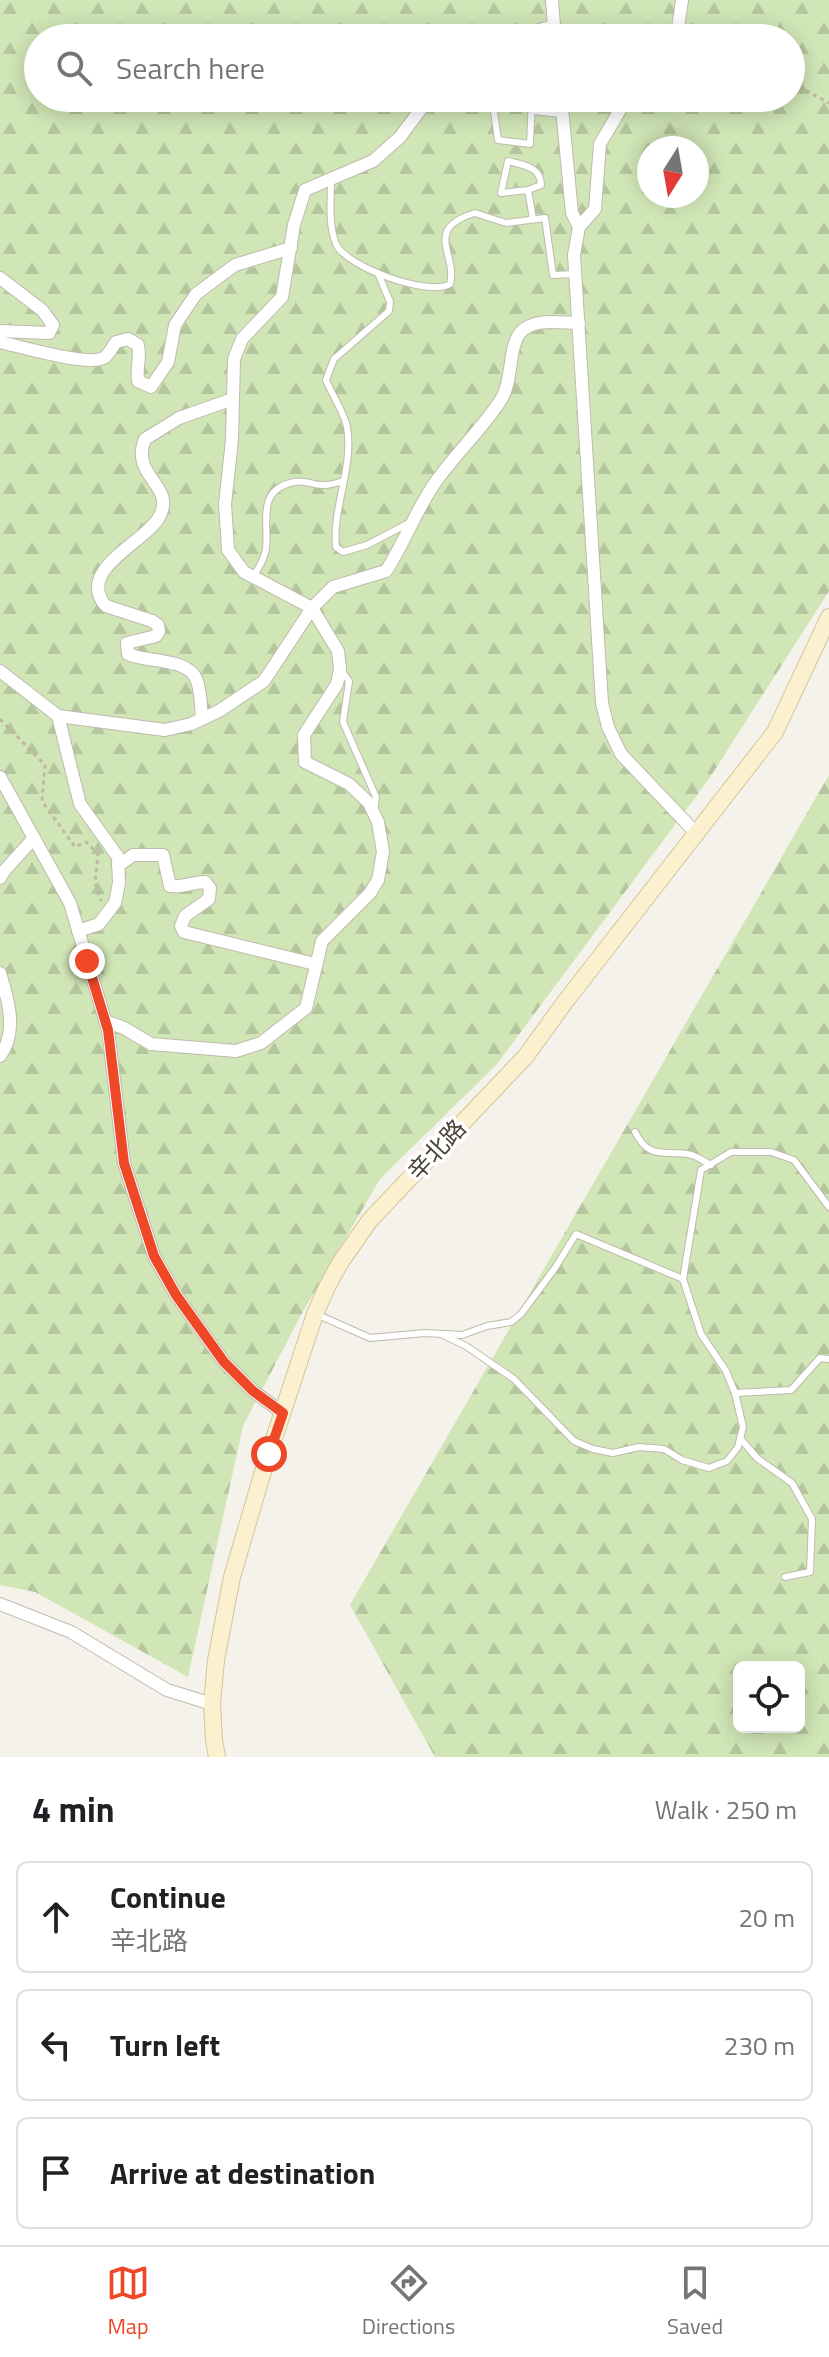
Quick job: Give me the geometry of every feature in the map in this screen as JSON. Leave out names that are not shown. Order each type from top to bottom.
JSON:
[{"type":"main road","name":"辛北路","points":[[217,1757],[212,1704],[216,1660],[232,1577],[315,1314],[340,1263],[370,1220],[526,1056],[775,732],[829,617]]},
{"type":"street","points":[[552,0],[554,24]]},
{"type":"street","points":[[679,24],[682,0]]},
{"type":"street","points":[[105,1021],[151,1044],[236,1051],[261,1043],[306,1008],[322,941],[370,893],[378,880],[383,852],[378,822],[369,803],[349,784],[305,762],[304,735],[337,684],[340,669],[338,651],[312,608],[244,572],[228,550],[225,504],[234,359],[242,339],[282,297],[294,225],[305,190],[373,161],[400,137],[419,112]]},
{"type":"street","points":[[619,112],[600,144],[595,209],[579,227],[574,255],[602,703],[608,727],[621,754],[696,833]]},
{"type":"street","points":[[562,114],[572,213],[579,227]]},
{"type":"street","points":[[0,342],[84,360],[106,357],[116,342],[128,339],[138,345],[138,381],[151,387],[168,362],[175,325],[196,294],[235,265],[291,248]]},
{"type":"street","points":[[0,278],[42,310],[53,325],[49,333],[0,331]]},
{"type":"street","points":[[0,671],[58,716],[165,730],[219,711],[264,681],[312,608],[333,587],[386,571],[436,481],[503,397],[520,333],[537,323],[579,323]]},
{"type":"street","points":[[202,719],[197,678],[191,672],[179,665],[128,654],[127,643],[156,636],[158,625],[106,606],[98,593],[99,582],[117,553],[159,518],[163,503],[161,492],[144,469],[141,459],[145,439],[179,418],[233,399]]},
{"type":"street","points":[[58,716],[80,804],[118,857],[119,883],[115,903],[99,924],[78,931]]},
{"type":"street","points":[[0,777],[70,903],[105,1021],[124,1163],[154,1256],[176,1295],[224,1362],[253,1391],[283,1413]]},
{"type":"street","points":[[0,878],[34,838]]},
{"type":"street","points":[[118,866],[133,855],[163,855],[170,886],[180,888],[205,882],[210,888],[209,899],[185,916],[181,926],[184,932],[315,964]]},
{"type":"street","points":[[0,973],[10,1008],[5,1049],[0,1056]]},
{"type":"street","points":[[0,1604],[71,1632],[167,1690],[212,1704]]},
{"type":"lane","points":[[494,112],[498,140],[530,144],[532,112]]},
{"type":"lane","points":[[542,112],[562,114]]},
{"type":"lane","points":[[513,162],[514,142]]},
{"type":"lane","points":[[508,161],[536,170],[541,177],[541,185],[528,190],[501,193],[508,161]]},
{"type":"lane","points":[[331,177],[331,221],[337,246],[346,258],[378,273],[430,289],[450,284],[452,271],[444,248],[445,238],[452,225],[475,213],[506,223],[545,218],[553,275],[575,274]]},
{"type":"lane","points":[[528,190],[533,219]]},
{"type":"lane","points":[[378,273],[390,302],[389,311],[334,359],[326,380],[347,426],[343,481],[334,534],[336,547],[343,552],[367,545],[411,522]]},
{"type":"lane","points":[[253,577],[262,565],[266,546],[265,508],[278,488],[303,480],[326,486],[343,481]]},
{"type":"lane","points":[[340,669],[349,681],[343,722],[376,797],[374,814]]},
{"type":"lane","points":[[635,1132],[642,1146],[652,1151],[692,1155],[711,1165]]},
{"type":"lane","points":[[441,1334],[466,1346],[514,1379],[574,1441],[613,1453],[639,1447],[664,1449],[682,1460],[709,1468],[727,1461],[738,1447],[743,1427],[735,1393],[726,1371],[701,1334],[683,1279],[701,1170],[731,1152],[771,1152],[794,1160],[829,1207]]},
{"type":"lane","points":[[315,1314],[370,1338],[462,1335],[511,1322],[521,1314],[555,1268],[576,1234],[683,1279]]},
{"type":"lane","points":[[735,1393],[791,1390],[820,1358],[829,1359]]},
{"type":"lane","points":[[740,1438],[757,1458],[792,1483],[812,1519],[810,1572],[785,1577]]},
{"type":"path","points":[[805,90],[829,103]]},
{"type":"path","points":[[0,719],[45,765],[42,801],[75,847],[86,842],[98,854],[95,882],[106,916]]},
{"type":"green space","points":[[0,0],[829,0],[829,591],[709,779],[497,1064],[380,1179],[301,1315],[243,1426],[188,1677],[35,1592],[0,1585]]},
{"type":"green space","points":[[829,775],[829,1757],[435,1757],[350,1605]]},
{"type":"route","points":[[87,961],[108,1030],[124,1163],[154,1256],[176,1295],[224,1362],[253,1391],[283,1413],[269,1454]]}]
